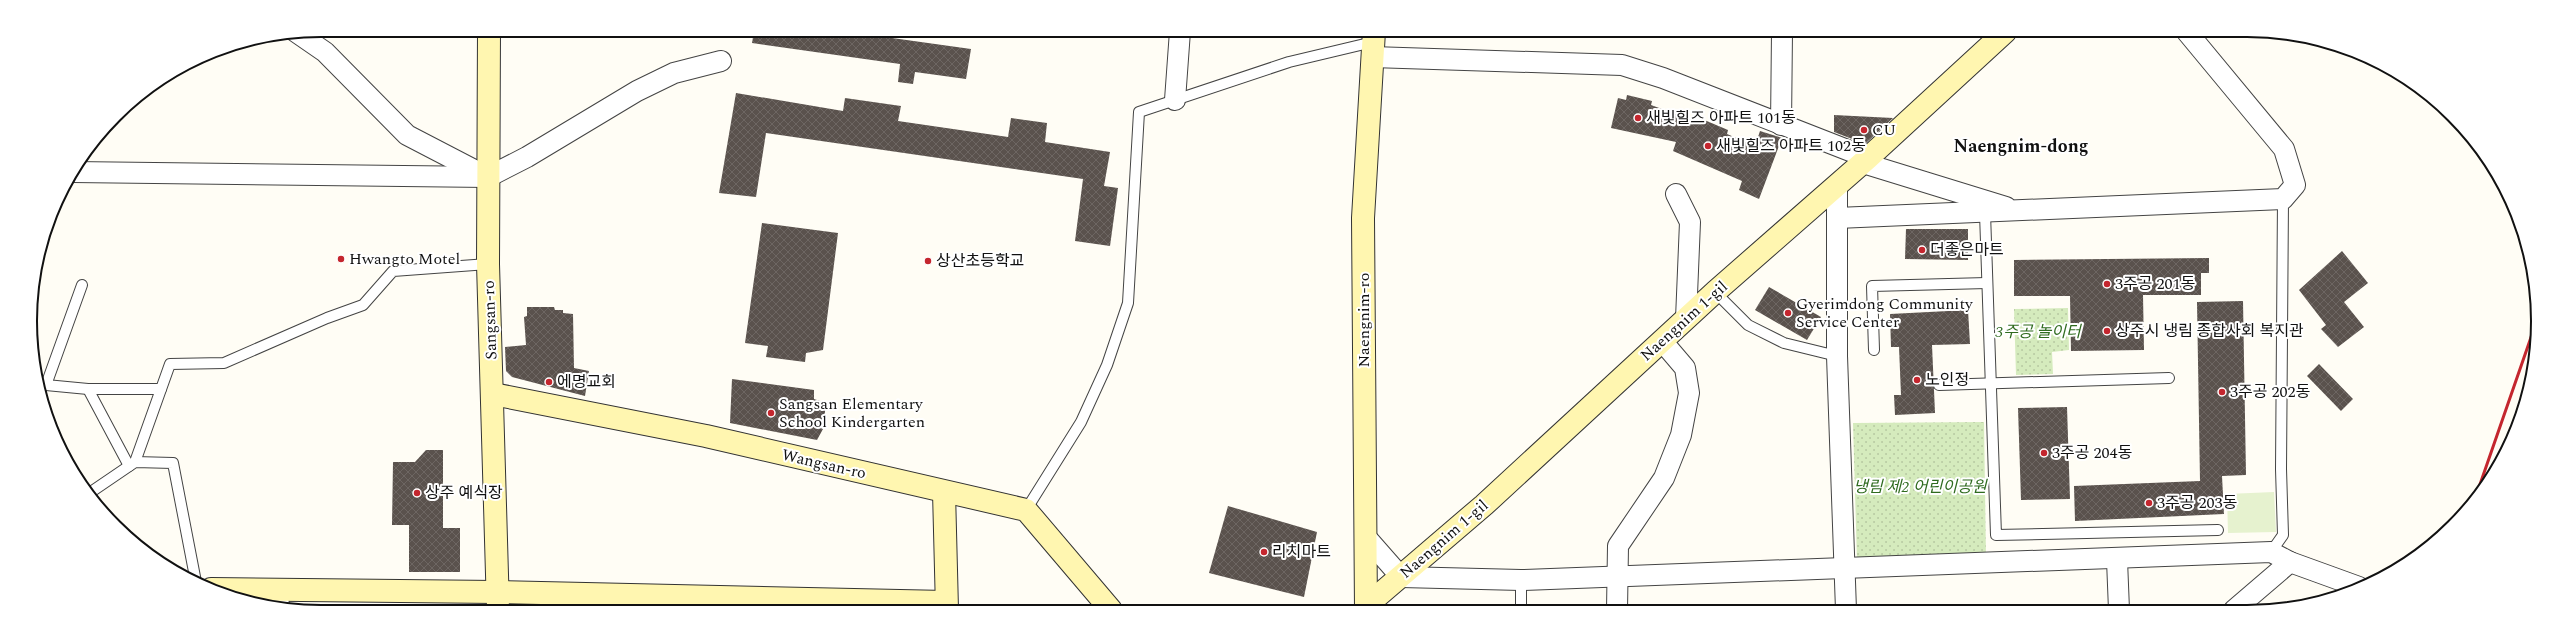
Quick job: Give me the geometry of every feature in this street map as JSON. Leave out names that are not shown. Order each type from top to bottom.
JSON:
[{"type":"street","name":"Sangsan-ro","points":[[489,37],[488,264],[498,601]]},
{"type":"street","points":[[1175,100],[1180,37]]},
{"type":"street","points":[[1781,124],[1782,37]]},
{"type":"street","name":"Naengnim 1-gil","points":[[1368,605],[1484,505],[1715,292],[1866,161],[2000,37]]},
{"type":"street","points":[[1837,218],[1985,213],[2018,210],[2282,199],[2295,185],[2284,149],[2191,37]]},
{"type":"street","points":[[305,38],[325,52],[407,135],[488,177]]},
{"type":"street","points":[[1373,44],[1622,65],[1664,78],[1781,124],[1866,161],[2018,210]]},
{"type":"street","name":"Naengnim-ro","points":[[1365,605],[1366,536],[1363,218],[1373,44]]},
{"type":"street","points":[[79,172],[488,177],[527,157],[637,91],[674,73],[721,61]]},
{"type":"street","points":[[1837,186],[1837,356],[1846,605]]},
{"type":"street","points":[[1676,194],[1690,222],[1686,319]]},
{"type":"street","points":[[1617,605],[1616,578],[1618,546],[1664,478],[1681,435],[1689,393],[1685,368],[1662,341]]},
{"type":"street","name":"Wangsan-ro","points":[[493,394],[706,436],[1026,510]]},
{"type":"street","points":[[944,492],[946,605]]},
{"type":"street","points":[[1026,510],[1107,605]]},
{"type":"street","points":[[1366,536],[1401,576],[1521,580],[1616,578],[2117,560],[2271,552],[2290,562],[2352,585]]},
{"type":"street","points":[[2117,560],[2119,605]]},
{"type":"street","points":[[2240,605],[2290,562]]},
{"type":"street","points":[[243,594],[278,599],[856,605]]},
{"type":"lane","points":[[1026,510],[1081,422],[1107,366],[1128,303],[1139,112],[1289,62],[1373,44]]},
{"type":"lane","points":[[2271,552],[2283,535],[2281,469],[2282,199]]},
{"type":"lane","points":[[1985,213],[1996,535],[2218,530]]},
{"type":"lane","points":[[132,464],[170,364],[224,363],[327,318],[363,305],[392,271],[488,264]]},
{"type":"lane","points":[[1874,350],[1872,286],[1987,283]]},
{"type":"lane","points":[[82,285],[46,385],[88,389],[161,389]]},
{"type":"lane","points":[[1715,292],[1748,325],[1784,343],[1837,356]]},
{"type":"lane","points":[[1939,385],[2169,378]]},
{"type":"lane","points":[[88,389],[132,464]]},
{"type":"lane","points":[[93,490],[132,464],[173,463],[195,576]]},
{"type":"lane","points":[[1521,580],[1521,605]]},
{"type":"green space","name":"3주공 놀이터","points":[[2068,308],[2069,350],[2052,352],[2053,374],[2016,375],[2014,309]]},
{"type":"green space","name":"냉림 제2 어린이공원","points":[[1984,422],[1986,557],[1857,561],[1853,423]]},
{"type":"green space","points":[[2274,492],[2276,532],[2228,533],[2227,494]]},
{"type":"building","points":[[753,37],[885,37],[971,49],[966,79],[915,72],[913,84],[898,82],[900,64],[752,43]]},
{"type":"building","points":[[736,93],[843,111],[845,98],[901,106],[898,121],[1008,137],[1011,118],[1047,123],[1045,142],[1110,152],[1104,186],[1118,188],[1110,246],[1075,241],[1083,179],[766,133],[756,197],[719,193]]},
{"type":"building","points":[[1627,95],[1652,101],[1651,105],[1700,123],[1702,119],[1728,130],[1727,134],[1755,146],[1760,131],[1782,138],[1759,199],[1739,190],[1742,181],[1673,151],[1676,142],[1611,128],[1618,98],[1626,100]]},
{"type":"building","points":[[1834,115],[1893,118],[1865,144],[1834,132]]},
{"type":"building","points":[[762,223],[838,233],[823,350],[806,353],[805,362],[766,357],[768,346],[745,343]]},
{"type":"building","points":[[1906,229],[1968,229],[1968,260],[1905,259]]},
{"type":"building","points":[[2342,251],[2368,283],[2344,302],[2364,327],[2338,347],[2321,329],[2326,325],[2299,290]]},
{"type":"building","name":"3주공 201동","points":[[2209,258],[2209,273],[2201,273],[2201,295],[2143,295],[2144,350],[2071,351],[2070,296],[2014,296],[2014,260]]},
{"type":"building","name":"Gyerimdong Community Service Center","points":[[1769,287],[1821,317],[1807,340],[1755,310]]},
{"type":"building","points":[[2243,301],[2246,475],[2222,476],[2224,514],[2075,521],[2074,486],[2200,481],[2197,302]]},
{"type":"building","points":[[527,307],[554,307],[555,310],[563,310],[563,313],[573,314],[574,368],[589,371],[585,396],[512,377],[506,371],[505,347],[526,345],[524,317],[527,316]]},
{"type":"building","points":[[1968,310],[1970,344],[1932,345],[1935,413],[1895,415],[1894,395],[1901,395],[1899,347],[1891,347],[1890,314]]},
{"type":"building","points":[[2319,364],[2353,399],[2341,411],[2307,376]]},
{"type":"building","points":[[732,379],[814,390],[814,399],[826,403],[823,429],[817,440],[730,423]]},
{"type":"building","name":"3주공 204동","points":[[2067,407],[2070,499],[2021,500],[2018,408]]},
{"type":"building","points":[[426,450],[443,450],[443,528],[460,528],[460,572],[409,572],[409,525],[392,525],[393,462],[415,462]]},
{"type":"building","name":"리치마트","points":[[1228,506],[1317,532],[1304,597],[1209,573]]},
{"type":"railway","points":[[2481,482],[2530,340]]},
{"type":"place","name":"새빛힐즈 아파트 101동","points":[[1638,118]]},
{"type":"place","name":"CU","points":[[1864,130]]},
{"type":"place","name":"새빛힐즈 아파트 102동","points":[[1708,146]]},
{"type":"place","name":"더좋은마트","points":[[1922,250]]},
{"type":"place","name":"Hwangto Motel","points":[[341,259]]},
{"type":"place","name":"상산초등학교","points":[[928,261]]},
{"type":"place","name":"3주공 201동","points":[[2107,284]]},
{"type":"place","name":"Gyerimdong Community Service Center","points":[[1788,313]]},
{"type":"place","name":"상주시 냉림 종합사회 복지관","points":[[2107,331]]},
{"type":"place","name":"노인정","points":[[1917,380]]},
{"type":"place","name":"에명교회","points":[[549,382]]},
{"type":"place","name":"3주공 202동","points":[[2222,392]]},
{"type":"place","name":"Sangsan Elementary School Kindergarten","points":[[771,413]]},
{"type":"place","name":"3주공 204동","points":[[2044,453]]},
{"type":"place","name":"상주 예식장","points":[[417,493]]},
{"type":"place","name":"3주공 203동","points":[[2149,503]]},
{"type":"place","name":"리치마트","points":[[1264,552]]},
{"type":"district","name":"Naengnim-dong","points":[[2021,146]]}]
